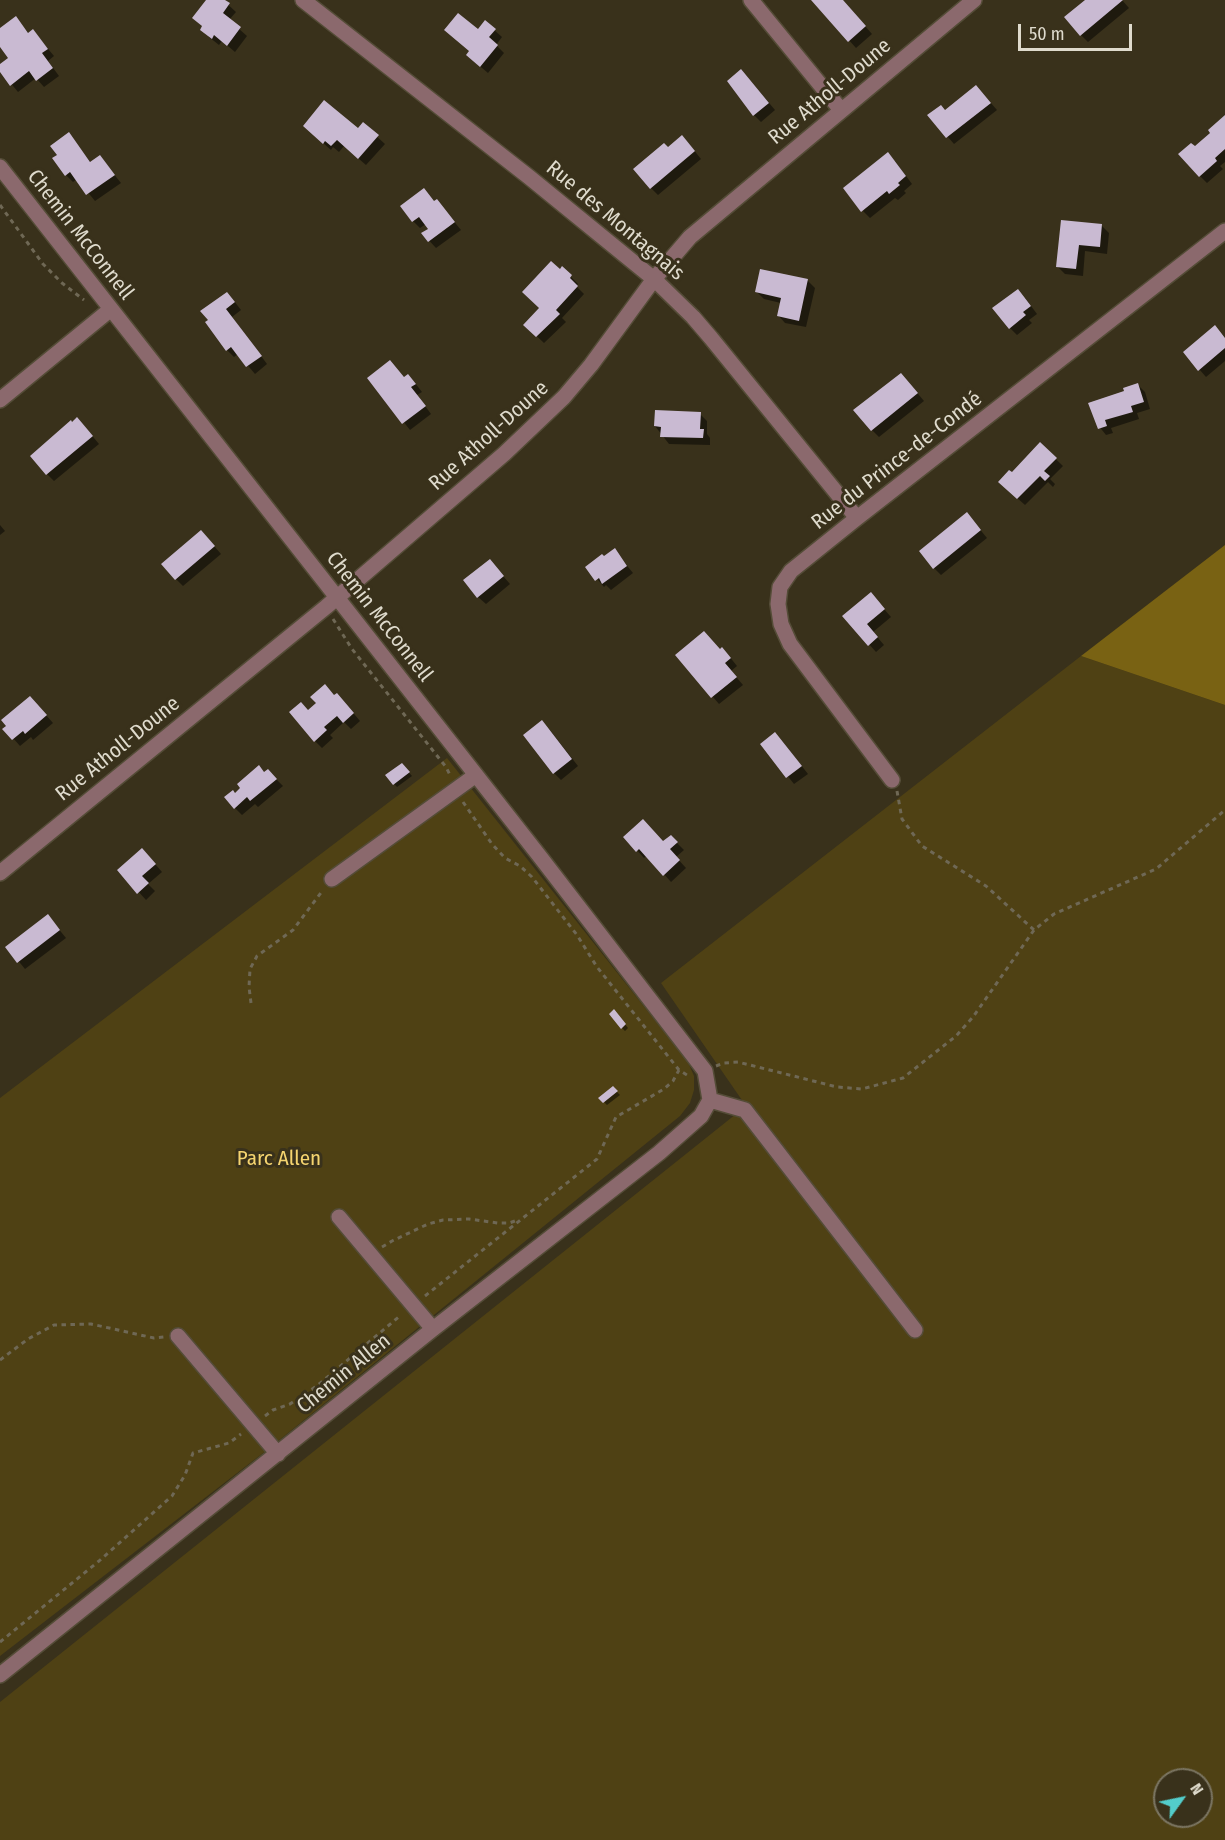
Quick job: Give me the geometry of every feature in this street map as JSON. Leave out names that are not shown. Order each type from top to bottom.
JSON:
[{"type":"street","name":"Rue des Montagnais","points":[[303,0],[520,170],[654,279],[711,338],[857,518]]},
{"type":"street","points":[[751,0],[841,110]]},
{"type":"street","name":"Rue Atholl-Doune","points":[[0,873],[331,603],[504,454],[564,397],[591,365],[654,279],[690,237],[974,0]]},
{"type":"street","name":"Chemin McConnell","points":[[0,167],[106,314],[331,603],[476,775],[705,1071],[710,1100]]},
{"type":"street","name":"Rue du Prince-de-Condé","points":[[892,780],[790,644],[781,624],[778,603],[780,587],[791,571],[857,518],[1225,231]]},
{"type":"street","points":[[0,400],[106,314]]},
{"type":"street","points":[[332,879],[476,775]]},
{"type":"street","points":[[710,1100],[745,1110],[915,1330]]},
{"type":"street","name":"Chemin Allen","points":[[0,1676],[433,1329],[659,1153],[701,1116],[710,1100]]},
{"type":"street","points":[[339,1217],[433,1329]]},
{"type":"street","points":[[178,1336],[278,1454]]},
{"type":"path","points":[[0,205],[43,264],[62,284],[106,314]]},
{"type":"path","points":[[331,603],[352,649],[446,768],[460,798],[492,844],[505,858],[520,866],[532,877],[577,935],[597,967],[679,1070],[688,1075],[724,1063],[738,1062],[837,1087],[862,1089],[903,1078],[956,1036],[973,1017],[1034,930],[1054,914],[1156,869],[1225,810]]},
{"type":"path","points":[[892,780],[897,792],[902,819],[922,846],[986,886],[1034,930]]},
{"type":"path","points":[[251,1003],[250,969],[257,956],[293,930],[332,879]]},
{"type":"path","points":[[0,1642],[99,1562],[172,1496],[185,1476],[193,1453],[229,1443],[273,1410],[290,1404],[318,1384],[413,1305],[597,1159],[616,1117],[664,1089],[673,1081],[679,1070]]},
{"type":"path","points":[[371,1255],[392,1240],[443,1220],[469,1219],[509,1223],[521,1219]]},
{"type":"path","points":[[0,1360],[28,1339],[54,1325],[91,1324],[154,1338],[178,1336]]},
{"type":"green space","points":[[1081,656],[1225,705],[1225,1840],[0,1840],[0,1702],[746,1106],[661,983]]},
{"type":"green space","name":"Parc Allen","points":[[447,758],[688,1062],[694,1076],[694,1090],[690,1103],[680,1116],[267,1450],[0,1656],[0,1098]]},
{"type":"shaded area","points":[[1225,545],[1225,705],[1081,656]]},
{"type":"building","points":[[206,0],[225,0],[230,3],[223,13],[241,27],[227,46],[214,35],[212,39],[200,30],[202,26],[192,18]]},
{"type":"building","points":[[811,0],[843,0],[866,26],[848,42]]},
{"type":"building","points":[[1085,0],[1123,0],[1080,36],[1064,17]]},
{"type":"building","points":[[458,13],[478,29],[485,20],[496,29],[489,37],[498,45],[480,67],[466,55],[469,51],[444,30]]},
{"type":"building","points":[[16,16],[28,33],[33,29],[48,49],[42,53],[53,68],[36,81],[29,71],[10,86],[0,72],[0,64],[8,58],[0,47],[0,28]]},
{"type":"building","points":[[741,69],[769,103],[753,116],[727,81]]},
{"type":"building","points":[[976,85],[991,103],[946,138],[927,115],[941,105],[945,110]]},
{"type":"building","points":[[324,100],[358,128],[363,122],[379,135],[358,159],[337,140],[331,146],[325,141],[323,144],[303,126]]},
{"type":"building","points":[[1225,115],[1225,149],[1215,158],[1217,161],[1199,177],[1178,154],[1191,143],[1195,146]]},
{"type":"building","points":[[69,132],[90,162],[100,155],[115,175],[86,195],[70,172],[65,176],[52,158],[57,155],[50,146]]},
{"type":"building","points":[[682,135],[695,151],[650,189],[633,169],[664,143],[668,147]]},
{"type":"building","points":[[888,152],[906,176],[898,183],[900,185],[889,194],[887,191],[861,212],[843,188]]},
{"type":"building","points":[[424,188],[434,201],[437,199],[455,222],[428,242],[421,233],[428,229],[419,217],[412,222],[400,206]]},
{"type":"building","points":[[1061,220],[1102,224],[1100,247],[1079,245],[1076,269],[1056,267]]},
{"type":"building","points":[[551,261],[560,269],[562,266],[572,275],[570,278],[578,286],[556,310],[560,314],[536,337],[523,325],[539,308],[522,292]]},
{"type":"building","points":[[760,269],[808,279],[799,321],[777,316],[781,298],[755,292]]},
{"type":"building","points":[[1018,289],[1031,306],[1023,312],[1026,315],[1009,329],[992,308]]},
{"type":"building","points":[[227,292],[235,302],[226,309],[262,356],[246,367],[231,347],[226,351],[205,322],[208,320],[200,311]]},
{"type":"building","points":[[1215,325],[1225,338],[1225,348],[1198,371],[1183,352]]},
{"type":"building","points":[[390,360],[404,377],[408,374],[416,384],[411,387],[426,406],[402,424],[367,378]]},
{"type":"building","points":[[901,373],[918,393],[871,431],[853,410]]},
{"type":"building","points":[[1138,383],[1144,402],[1131,406],[1133,412],[1105,420],[1107,426],[1098,429],[1088,403],[1124,391],[1123,388]]},
{"type":"building","points":[[655,410],[701,412],[700,429],[704,429],[703,438],[660,437],[661,427],[654,426]]},
{"type":"building","points":[[77,417],[93,436],[46,475],[30,456]]},
{"type":"building","points":[[1040,442],[1057,458],[1044,471],[1050,476],[1045,481],[1040,476],[1017,499],[998,482],[1009,470],[1012,472]]},
{"type":"building","points":[[967,512],[981,530],[933,569],[919,551]]},
{"type":"building","points":[[201,530],[215,546],[175,580],[161,564]]},
{"type":"building","points":[[615,548],[627,566],[602,584],[599,578],[595,581],[585,567],[602,554],[604,556]]},
{"type":"building","points":[[490,559],[504,576],[477,598],[463,580]]},
{"type":"building","points":[[871,592],[885,609],[867,624],[878,637],[868,646],[842,616]]},
{"type":"building","points":[[704,631],[731,658],[725,663],[737,677],[711,698],[675,655]]},
{"type":"building","points":[[325,684],[334,695],[337,693],[354,713],[343,723],[337,716],[324,727],[327,730],[314,742],[289,712],[301,702],[308,710],[316,703],[310,697]]},
{"type":"building","points":[[30,696],[47,715],[25,734],[23,731],[12,740],[2,729],[6,726],[1,720]]},
{"type":"building","points":[[542,720],[572,759],[553,774],[523,735]]},
{"type":"building","points":[[775,732],[802,766],[786,778],[760,744]]},
{"type":"building","points":[[402,763],[410,772],[393,785],[385,775]]},
{"type":"building","points":[[259,765],[264,772],[268,769],[277,779],[250,801],[247,797],[234,809],[224,797],[233,790],[235,793],[240,788],[237,784]]},
{"type":"building","points":[[643,819],[663,841],[671,835],[678,842],[670,849],[680,860],[663,876],[639,849],[636,852],[623,837]]},
{"type":"building","points":[[142,848],[156,864],[142,876],[149,883],[137,894],[117,870]]},
{"type":"building","points":[[48,914],[60,930],[17,963],[5,947]]},
{"type":"building","points":[[614,1009],[626,1024],[621,1029],[609,1014]]},
{"type":"building","points":[[613,1086],[618,1091],[603,1103],[598,1098]]}]
